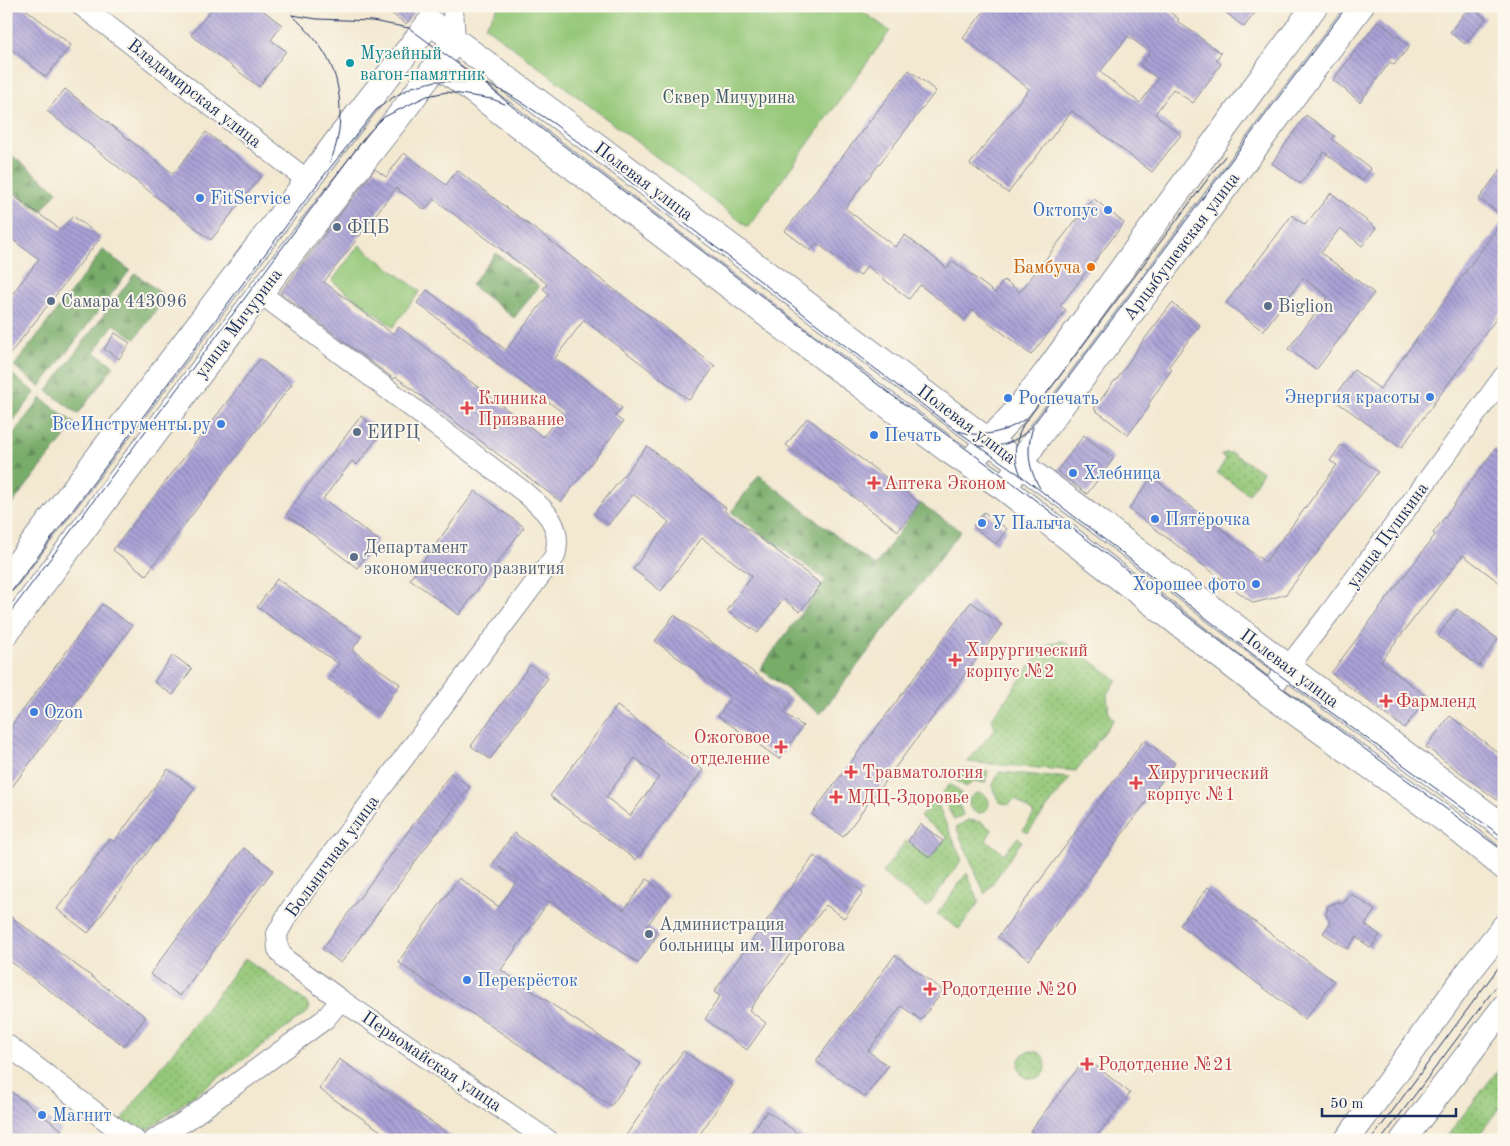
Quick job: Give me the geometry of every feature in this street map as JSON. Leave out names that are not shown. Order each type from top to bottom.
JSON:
[{"type":"main road","name":"Арцыбушевская улица","points":[[969,464],[1012,416],[1046,373],[1315,6]]},
{"type":"main road","name":"Арцыбушевская улица","points":[[1004,488],[1038,437],[1361,6]]},
{"type":"main road","name":"улица Мичурина","points":[[6,579],[307,180],[430,22]]},
{"type":"main road","name":"Полевая улица","points":[[430,22],[988,441],[1094,518],[1288,667],[1504,828]]},
{"type":"main road","name":"улица Мичурина","points":[[6,633],[260,293],[455,40]]},
{"type":"main road","name":"Полевая улица","points":[[438,64],[804,343],[1004,488],[1268,693],[1451,824],[1504,867]]},
{"type":"main road","points":[[1347,1140],[1470,970],[1504,927]]},
{"type":"main road","points":[[1403,1140],[1504,1007]]},
{"type":"street","name":"Владимирская улица","points":[[82,6],[307,180]]},
{"type":"street","name":"улица Мичурина","points":[[430,22],[454,8],[455,40]]},
{"type":"street","name":"Больничная улица","points":[[260,293],[524,492],[547,512],[557,533],[558,546],[555,556],[290,910],[277,934],[278,949],[286,960],[341,1000]]},
{"type":"street","name":"улица Пушкина","points":[[1268,693],[1504,376]]},
{"type":"street","points":[[154,1140],[187,1120],[324,1020],[341,1000]]},
{"type":"street","name":"Первомайская улица","points":[[341,1000],[548,1140]]},
{"type":"street","points":[[6,1044],[134,1140]]},
{"type":"green space","name":"Сквер Мичурина","points":[[499,6],[855,6],[890,31],[748,227],[485,26]]},
{"type":"green space","points":[[6,151],[57,191],[41,212],[6,186],[6,170],[8,167],[6,165]]},
{"type":"green space","points":[[359,245],[420,291],[393,327],[332,281]]},
{"type":"green space","points":[[103,250],[130,270],[40,387],[14,366]]},
{"type":"green space","points":[[496,253],[539,286],[514,318],[471,285]]},
{"type":"green space","points":[[135,273],[166,297],[135,339],[114,324],[94,352],[114,366],[78,414],[47,391]]},
{"type":"green space","points":[[9,372],[35,393],[6,430],[6,375]]},
{"type":"green space","points":[[41,398],[75,424],[6,512],[6,443]]},
{"type":"green space","points":[[1232,453],[1263,472],[1249,494],[1217,473],[1226,459],[1221,455]]},
{"type":"green space","points":[[759,475],[875,566],[920,503],[961,531],[820,714],[760,669],[826,580],[731,512]]},
{"type":"green space","points":[[1058,641],[1064,641],[1117,680],[1107,694],[1109,715],[1114,719],[1076,771],[967,762],[995,729],[992,718],[1043,648]]},
{"type":"green space","points":[[961,769],[988,771],[985,783],[974,781],[966,787],[954,779]]},
{"type":"green space","points":[[999,772],[1070,778],[1028,833],[1023,830],[1034,814],[1015,799],[1008,805],[999,802],[992,787]]},
{"type":"green space","points":[[950,784],[961,793],[959,804],[963,815],[954,820],[942,793]]},
{"type":"green space","points":[[979,793],[986,796],[989,803],[986,810],[979,813],[972,810],[969,803],[972,796]]},
{"type":"green space","points":[[935,798],[962,860],[927,907],[882,873],[906,841],[930,859],[947,837],[920,817]]},
{"type":"green space","points":[[968,820],[981,822],[992,830],[986,840],[1004,854],[1018,837],[1022,841],[985,894],[956,827]]},
{"type":"green space","points":[[967,873],[979,902],[959,929],[937,914]]},
{"type":"green space","points":[[245,958],[305,1001],[309,1006],[308,1012],[146,1131],[134,1130],[121,1120]]},
{"type":"green space","points":[[1032,1051],[1042,1055],[1046,1065],[1042,1075],[1032,1079],[1022,1075],[1018,1065],[1022,1055]]},
{"type":"green space","points":[[1504,1062],[1504,1102],[1475,1140],[1444,1140]]},
{"type":"building","points":[[6,6],[22,6],[71,45],[46,77],[6,45]]},
{"type":"building","points":[[214,6],[257,6],[282,25],[271,40],[286,51],[259,87],[191,35]]},
{"type":"building","points":[[381,6],[419,6],[406,24]]},
{"type":"building","points":[[988,6],[1162,6],[1179,19],[1177,21],[1221,53],[1216,60],[1221,64],[1193,103],[1173,89],[1155,114],[1181,135],[1152,172],[1072,111],[1008,193],[970,164],[1029,89],[963,38]],"holes":[[[1128,36],[1150,52],[1140,66],[1158,79],[1140,103],[1100,72]]]},
{"type":"building","points":[[1218,6],[1260,6],[1244,27]]},
{"type":"building","points":[[1470,6],[1486,18],[1465,44],[1450,32]]},
{"type":"building","points":[[1378,21],[1410,46],[1394,65],[1390,62],[1360,102],[1333,80]]},
{"type":"building","points":[[909,70],[936,91],[845,208],[895,247],[905,235],[947,268],[953,261],[995,293],[1004,280],[1020,292],[1093,198],[1124,223],[1060,306],[1066,310],[1031,355],[973,310],[965,320],[920,285],[909,299],[867,266],[860,276],[817,243],[811,251],[785,231]]},
{"type":"building","points":[[65,89],[173,174],[206,132],[261,176],[211,240],[47,111]]},
{"type":"building","points":[[1306,115],[1335,136],[1332,139],[1371,169],[1362,181],[1324,152],[1300,184],[1272,163]]},
{"type":"building","points":[[404,153],[446,185],[457,170],[715,366],[689,400],[584,320],[555,358],[622,408],[615,416],[623,422],[561,502],[396,377],[394,379],[280,293],[375,169],[386,177]],"holes":[[[396,188],[425,210],[434,199],[547,284],[543,289],[549,294],[506,350],[427,290],[417,303],[562,412],[543,437],[399,327],[393,334],[324,282]]]},
{"type":"building","points":[[1504,165],[1504,217],[1479,199]]},
{"type":"building","points":[[6,190],[61,230],[73,216],[101,237],[6,359],[6,302],[39,259],[6,235]]},
{"type":"building","points":[[1331,193],[1376,228],[1362,246],[1340,228],[1321,253],[1374,293],[1316,370],[1288,349],[1328,297],[1303,278],[1263,331],[1226,303],[1292,215],[1305,225]]},
{"type":"building","points":[[1504,219],[1504,308],[1401,448],[1333,399],[1354,370],[1380,389]]},
{"type":"building","points":[[1172,303],[1200,325],[1169,366],[1172,369],[1148,405],[1150,406],[1128,435],[1094,409]]},
{"type":"building","points":[[115,333],[130,343],[119,359],[104,349]]},
{"type":"building","points":[[260,359],[292,384],[146,575],[113,550]]},
{"type":"building","points":[[361,416],[382,432],[357,465],[352,461],[323,499],[378,540],[357,568],[286,514]]},
{"type":"building","points":[[807,418],[920,503],[898,531],[786,445]]},
{"type":"building","points":[[1084,435],[1114,458],[1087,494],[1057,471]]},
{"type":"building","points":[[1341,445],[1378,472],[1286,594],[1270,599],[1253,603],[1129,509],[1152,477],[1265,562],[1337,465],[1330,461]]},
{"type":"building","points":[[647,446],[726,508],[724,511],[821,584],[800,612],[783,599],[758,633],[727,611],[752,576],[702,538],[661,591],[633,569],[669,522],[633,494],[608,525],[594,513]]},
{"type":"building","points":[[1495,449],[1504,455],[1504,586],[1463,555],[1381,661],[1428,698],[1404,728],[1331,673],[1435,535],[1433,533]]},
{"type":"building","points":[[475,491],[524,527],[459,615],[410,579]]},
{"type":"building","points":[[984,512],[1007,529],[996,544],[973,526]]},
{"type":"building","points":[[277,579],[361,637],[352,650],[400,684],[379,714],[328,679],[339,664],[257,607]]},
{"type":"building","points":[[971,602],[1002,625],[843,837],[812,814]]},
{"type":"building","points":[[102,604],[132,626],[6,795],[6,733]]},
{"type":"building","points":[[1457,609],[1498,639],[1479,666],[1438,636]]},
{"type":"building","points":[[674,615],[792,700],[784,713],[803,726],[779,759],[718,716],[731,697],[655,641]]},
{"type":"building","points":[[173,655],[192,669],[173,695],[154,682]]},
{"type":"building","points":[[530,665],[548,678],[490,759],[471,746]]},
{"type":"building","points":[[617,706],[703,770],[636,860],[550,796]],"holes":[[[635,758],[659,777],[630,816],[606,797]]]},
{"type":"building","points":[[1450,716],[1504,757],[1504,805],[1426,747]]},
{"type":"building","points":[[1144,740],[1175,763],[1029,960],[998,937]]},
{"type":"building","points":[[168,769],[195,788],[88,933],[57,909],[110,839],[114,842]]},
{"type":"building","points":[[451,773],[470,787],[341,963],[322,949]]},
{"type":"building","points":[[920,824],[943,841],[930,858],[908,841]]},
{"type":"building","points":[[514,833],[624,910],[647,879],[669,895],[647,926],[658,934],[638,963],[549,901],[501,970],[641,1064],[611,1106],[398,962],[459,878],[499,907],[518,880],[493,863]]},
{"type":"building","points":[[244,848],[273,870],[180,996],[150,974]]},
{"type":"building","points":[[814,856],[863,892],[844,918],[826,905],[749,1010],[766,1023],[747,1050],[705,1019],[720,996],[714,992]]},
{"type":"building","points":[[1208,887],[1334,981],[1305,1019],[1180,925]]},
{"type":"building","points":[[1351,894],[1375,910],[1365,925],[1380,935],[1371,948],[1356,937],[1347,949],[1323,933],[1330,923],[1326,915],[1328,906],[1337,902],[1344,903]]},
{"type":"building","points":[[6,913],[146,1017],[124,1046],[6,958]]},
{"type":"building","points":[[895,955],[943,991],[921,1020],[901,1006],[868,1051],[888,1066],[865,1097],[816,1061]]},
{"type":"building","points":[[683,1051],[733,1085],[696,1140],[623,1140]]},
{"type":"building","points":[[1086,1058],[1130,1093],[1094,1140],[1042,1140],[1030,1131]]},
{"type":"building","points":[[339,1059],[458,1140],[394,1140],[319,1089]]},
{"type":"building","points":[[6,1088],[62,1130],[54,1140],[13,1140],[6,1135]]},
{"type":"building","points":[[767,1111],[807,1140],[746,1140]]},
{"type":"tram line","points":[[978,446],[1005,444],[1029,430],[1347,6]]},
{"type":"tram line","points":[[292,15],[317,19],[372,21],[409,28],[484,83],[514,108],[889,393],[1009,480],[1275,683],[1498,847],[1504,854]]},
{"type":"tram line","points":[[292,15],[321,47],[328,58],[337,83],[340,113],[339,125],[336,144],[330,162]]},
{"type":"tram line","points":[[6,599],[322,178],[376,110],[412,87],[436,81],[484,83],[507,93],[553,123],[953,428],[1020,475],[1281,676],[1504,838]]},
{"type":"tram line","points":[[6,618],[368,133],[384,117],[427,96],[447,92],[492,99],[505,104]]},
{"type":"tram line","points":[[1022,478],[1015,452],[1017,439],[1023,425],[1225,156]]},
{"type":"tram line","points":[[959,431],[976,434],[994,433],[1018,424],[1025,419]]},
{"type":"tram line","points":[[1033,427],[1029,443],[1029,459],[1033,474],[1040,488]]},
{"type":"tram line","points":[[1371,1140],[1504,960]]},
{"type":"tram line","points":[[1381,1140],[1504,976]]},
{"type":"place","name":"Музейный вагон-памятник","points":[[350,63]]},
{"type":"place","name":"FitService","points":[[200,198]]},
{"type":"place","name":"Октопус","points":[[1108,210]]},
{"type":"place","name":"ФЦБ","points":[[337,227]]},
{"type":"place","name":"Бамбуча","points":[[1091,267]]},
{"type":"place","name":"Самара 443096","points":[[51,301]]},
{"type":"place","name":"Biglion","points":[[1268,306]]},
{"type":"place","name":"Энергия красоты","points":[[1430,397]]},
{"type":"place","name":"Роспечать","points":[[1008,398]]},
{"type":"place","name":"Клиника Призвание","points":[[467,408]]},
{"type":"place","name":"ВсеИнструменты.ру","points":[[221,424]]},
{"type":"place","name":"ЕИРЦ","points":[[357,432]]},
{"type":"place","name":"Печать","points":[[874,435]]},
{"type":"place","name":"Хлебница","points":[[1073,473]]},
{"type":"place","name":"Аптека Эконом","points":[[874,483]]},
{"type":"place","name":"Пятёрочка","points":[[1155,519]]},
{"type":"place","name":"У Палыча","points":[[982,523]]},
{"type":"place","name":"Департамент экономического развития","points":[[354,557]]},
{"type":"place","name":"Хорошее фото","points":[[1256,584]]},
{"type":"place","name":"Хирургический корпус №2","points":[[955,660]]},
{"type":"place","name":"Фармленд","points":[[1386,701]]},
{"type":"place","name":"Ozon","points":[[34,712]]},
{"type":"place","name":"Ожоговое отделение","points":[[781,747]]},
{"type":"place","name":"Травматология","points":[[851,772]]},
{"type":"place","name":"Хирургический корпус №1","points":[[1136,783]]},
{"type":"place","name":"МДЦ-Здоровье","points":[[836,797]]},
{"type":"place","name":"Администрация больницы им. Пирогова","points":[[649,934]]},
{"type":"place","name":"Перекрёсток","points":[[467,980]]},
{"type":"place","name":"Родотдение №20","points":[[930,989]]},
{"type":"place","name":"Родотдение №21","points":[[1087,1064]]},
{"type":"place","name":"Магнит","points":[[42,1115]]}]
